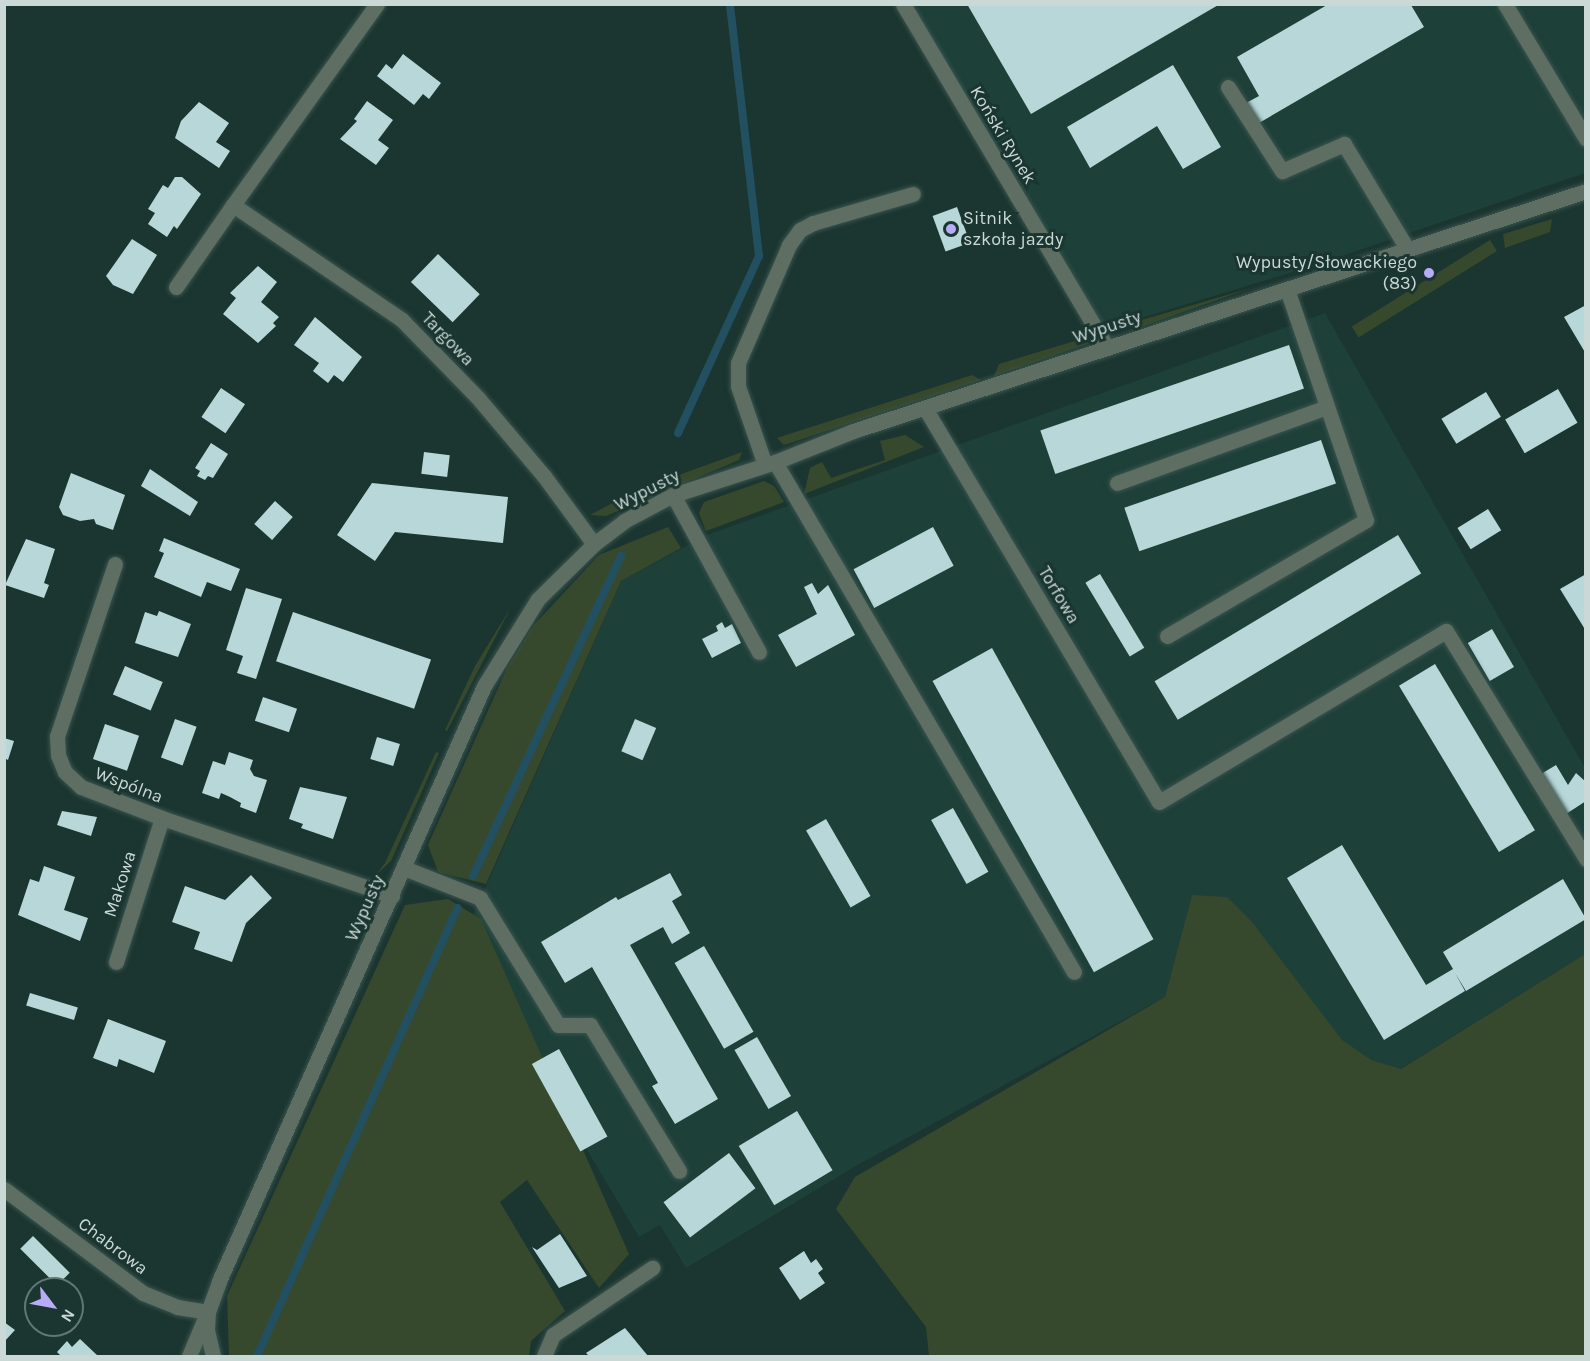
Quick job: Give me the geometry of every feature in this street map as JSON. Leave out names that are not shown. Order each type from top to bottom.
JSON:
[{"type":"street","points":[[176,287],[377,4]]},
{"type":"street","name":"Koński Rynek","points":[[903,4],[1107,348]]},
{"type":"street","points":[[1505,4],[1586,139]]},
{"type":"street","points":[[1228,87],[1282,171],[1344,144],[1408,250]]},
{"type":"street","name":"Wypusty","points":[[213,1356],[207,1330],[208,1312],[484,686],[512,637],[538,599],[594,544],[624,521],[673,495],[925,408],[1586,191]]},
{"type":"street","points":[[914,194],[813,223],[800,230],[789,245],[738,363],[738,386],[770,463],[1074,972]]},
{"type":"street","name":"Targowa","points":[[233,205],[402,320],[478,398],[544,476],[594,544]]},
{"type":"street","points":[[1167,636],[1366,520],[1287,290]]},
{"type":"street","points":[[1116,483],[1327,407]]},
{"type":"street","name":"Torfowa","points":[[925,408],[1159,802],[1446,631],[1586,859]]},
{"type":"street","points":[[673,495],[759,652]]},
{"type":"street","name":"Wspólna","points":[[115,564],[57,736],[58,755],[65,772],[81,787],[162,819],[392,896]]},
{"type":"street","name":"Makowa","points":[[116,962],[162,819]]},
{"type":"street","points":[[404,868],[480,898],[558,1025],[590,1025],[679,1171]]},
{"type":"street","name":"Chabrowa","points":[[4,1189],[143,1293],[177,1306],[208,1312]]},
{"type":"street","points":[[544,1356],[553,1335],[652,1268]]},
{"type":"street","points":[[189,1356],[208,1312]]},
{"type":"shaded area","points":[[905,5],[1585,5],[1585,173],[1310,267],[1094,332]]},
{"type":"shaded area","points":[[1552,219],[1550,232],[1505,248],[1503,234]]},
{"type":"shaded area","points":[[1490,240],[1497,251],[1359,337],[1352,326]]},
{"type":"shaded area","points":[[1251,288],[1138,328],[1128,324]]},
{"type":"shaded area","points":[[1325,313],[1585,768],[1585,954],[1326,1115],[1192,895],[1165,997],[854,1167],[686,1268],[660,1225],[639,1237],[462,941],[621,581],[707,535]]},
{"type":"shaded area","points":[[1101,333],[1093,342],[994,376],[999,364]]},
{"type":"shaded area","points":[[972,375],[981,380],[784,445],[777,438]]},
{"type":"shaded area","points":[[905,435],[924,447],[804,494],[810,468],[822,462],[831,478],[885,460],[880,441]]},
{"type":"shaded area","points":[[742,452],[739,460],[606,516],[590,515],[635,491]]},
{"type":"shaded area","points":[[764,481],[774,486],[784,502],[706,531],[699,513],[704,502]]},
{"type":"shaded area","points":[[668,527],[681,548],[621,581],[486,884],[438,872],[428,845],[508,666],[533,626],[599,555]]},
{"type":"shaded area","points":[[511,607],[447,731],[445,730],[475,666]]},
{"type":"shaded area","points":[[436,752],[439,753],[391,861],[375,876],[385,863]]},
{"type":"shaded area","points":[[1192,895],[1227,897],[1252,922],[1342,1040],[1371,1060],[1401,1069],[1585,954],[1585,1356],[929,1356],[926,1327],[836,1209],[855,1177],[1165,997]]},
{"type":"shaded area","points":[[448,899],[481,919],[629,1254],[599,1288],[527,1180],[500,1202],[565,1311],[531,1341],[529,1356],[229,1356],[227,1296],[405,905]]},
{"type":"building","points":[[967,4],[1220,4],[1031,114]]},
{"type":"building","points":[[1327,5],[1411,5],[1424,27],[1259,123],[1246,103],[1259,96],[1237,57]]},
{"type":"building","points":[[403,54],[441,83],[429,99],[423,94],[414,105],[377,76],[386,64],[392,69]]},
{"type":"building","points":[[1173,65],[1221,147],[1183,169],[1157,126],[1090,168],[1067,127]]},
{"type":"building","points":[[367,101],[393,120],[378,140],[389,148],[376,165],[340,139],[357,121],[354,119]]},
{"type":"building","points":[[199,102],[229,123],[216,142],[230,151],[219,168],[175,138],[181,121]]},
{"type":"building","points":[[175,177],[182,177],[201,194],[177,229],[174,226],[167,237],[148,224],[155,213],[148,209],[163,185],[168,188]]},
{"type":"building","name":"Sitnik szkoła jazdy","points":[[957,207],[970,243],[946,252],[933,216]]},
{"type":"building","points":[[132,239],[157,255],[133,294],[113,285],[106,276]]},
{"type":"building","points":[[438,254],[480,294],[453,322],[411,282]]},
{"type":"building","points":[[258,266],[277,282],[261,302],[279,317],[273,323],[276,326],[258,343],[223,314],[236,298],[230,293]]},
{"type":"building","points":[[1586,305],[1586,354],[1564,317]]},
{"type":"building","points":[[315,317],[362,357],[343,382],[334,375],[328,383],[313,371],[319,363],[294,345]]},
{"type":"building","points":[[1289,345],[1304,388],[1055,474],[1040,431]]},
{"type":"building","points":[[221,388],[245,404],[225,433],[201,417]]},
{"type":"building","points":[[1558,389],[1578,423],[1525,453],[1505,420]]},
{"type":"building","points":[[1486,392],[1501,417],[1456,444],[1441,419]]},
{"type":"building","points":[[1321,440],[1336,483],[1139,551],[1124,508]]},
{"type":"building","points":[[211,443],[228,454],[213,478],[208,476],[205,480],[197,476],[200,471],[195,468]]},
{"type":"building","points":[[424,452],[450,455],[447,477],[421,474]]},
{"type":"building","points":[[150,469],[198,502],[190,516],[141,486]]},
{"type":"building","points":[[71,473],[125,495],[113,530],[96,524],[94,519],[80,521],[63,515],[59,507]]},
{"type":"building","points":[[372,483],[508,497],[503,543],[395,532],[375,561],[337,535]]},
{"type":"building","points":[[275,501],[293,517],[272,540],[254,524]]},
{"type":"building","points":[[1488,509],[1501,530],[1471,549],[1457,528]]},
{"type":"building","points":[[933,527],[954,566],[874,608],[854,569]]},
{"type":"building","points":[[1398,535],[1421,574],[1178,720],[1155,681]]},
{"type":"building","points":[[164,538],[240,569],[231,591],[207,582],[201,597],[154,577],[164,553],[159,551]]},
{"type":"building","points":[[26,539],[55,549],[44,583],[49,585],[44,598],[5,585]]},
{"type":"building","points":[[1100,574],[1144,648],[1130,656],[1085,583]]},
{"type":"building","points":[[1586,574],[1586,631],[1560,589]]},
{"type":"building","points":[[812,583],[818,594],[828,585],[855,635],[796,667],[778,635],[817,614],[804,587]]},
{"type":"building","points":[[246,588],[282,599],[256,679],[237,673],[243,656],[226,650]]},
{"type":"building","points":[[159,611],[191,624],[178,657],[135,643],[145,612],[157,616]]},
{"type":"building","points":[[293,612],[431,660],[414,709],[276,661]]},
{"type":"building","points":[[722,622],[725,628],[732,624],[741,643],[712,658],[702,639],[718,631],[716,626]]},
{"type":"building","points":[[1492,629],[1514,667],[1490,681],[1468,643]]},
{"type":"building","points":[[992,648],[1153,939],[1094,972],[933,681]]},
{"type":"building","points":[[1435,664],[1535,830],[1499,852],[1399,686]]},
{"type":"building","points":[[125,666],[163,682],[151,711],[113,695]]},
{"type":"building","points":[[263,697],[297,709],[289,732],[255,721]]},
{"type":"building","points":[[175,719],[197,727],[183,765],[161,758]]},
{"type":"building","points":[[635,719],[656,728],[642,760],[621,751]]},
{"type":"building","points":[[105,724],[139,736],[127,771],[93,759]]},
{"type":"building","points":[[377,737],[400,744],[393,766],[370,759]]},
{"type":"building","points":[[4,738],[14,741],[8,760],[4,758]]},
{"type":"building","points":[[229,752],[253,760],[250,769],[254,776],[267,780],[256,813],[240,807],[241,803],[221,793],[219,799],[202,793],[213,761],[225,765]]},
{"type":"building","points":[[1556,765],[1568,785],[1576,773],[1586,782],[1586,801],[1566,814],[1541,774]]},
{"type":"building","points":[[300,787],[347,797],[333,839],[301,828],[303,824],[289,819]]},
{"type":"building","points":[[953,808],[988,872],[967,884],[931,820]]},
{"type":"building","points":[[62,811],[97,817],[91,836],[57,825]]},
{"type":"building","points":[[826,819],[870,896],[851,908],[806,830]]},
{"type":"building","points":[[1342,845],[1426,985],[1453,969],[1443,952],[1563,879],[1586,919],[1466,991],[1455,973],[1465,991],[1384,1040],[1287,878]]},
{"type":"building","points":[[44,866],[75,877],[64,910],[88,918],[80,941],[18,915],[30,879],[39,882]]},
{"type":"building","points":[[670,873],[682,895],[672,901],[690,933],[672,944],[663,927],[630,945],[718,1099],[675,1124],[652,1086],[658,1083],[592,967],[565,983],[541,942],[616,897],[618,900]]},
{"type":"building","points":[[251,875],[272,898],[246,923],[232,962],[194,949],[200,932],[172,922],[185,886],[225,900]]},
{"type":"building","points":[[704,946],[754,1032],[724,1049],[675,963]]},
{"type":"building","points":[[30,993],[78,1008],[74,1020],[26,1005]]},
{"type":"building","points":[[108,1019],[166,1041],[154,1073],[119,1059],[117,1067],[93,1058]]},
{"type":"building","points":[[757,1037],[791,1096],[768,1109],[734,1050]]},
{"type":"building","points":[[559,1049],[607,1136],[580,1151],[532,1064]]},
{"type":"building","points":[[797,1111],[833,1170],[774,1205],[739,1146]]},
{"type":"building","points":[[729,1153],[755,1188],[690,1237],[664,1202]]},
{"type":"building","points":[[560,1234],[587,1276],[559,1288],[532,1247],[537,1250]]},
{"type":"building","points":[[33,1236],[70,1273],[66,1277],[49,1277],[20,1249]]},
{"type":"building","points":[[804,1251],[811,1263],[816,1259],[823,1269],[818,1273],[825,1283],[800,1300],[779,1268]]},
{"type":"building","points":[[4,1322],[15,1330],[4,1342]]},
{"type":"building","points":[[625,1328],[648,1356],[589,1356],[586,1353]]},
{"type":"building","points":[[80,1339],[98,1356],[61,1356],[57,1352],[67,1341],[72,1347]]},
{"type":"waterway","points":[[678,433],[759,256],[730,4]]},
{"type":"waterway","points":[[473,876],[621,555]]},
{"type":"waterway","points":[[257,1356],[457,908]]},
{"type":"place","name":"Sitnik szkoła jazdy","points":[[951,229]]},
{"type":"place","name":"Wypusty/Słowackiego (83)","points":[[1429,273]]}]
